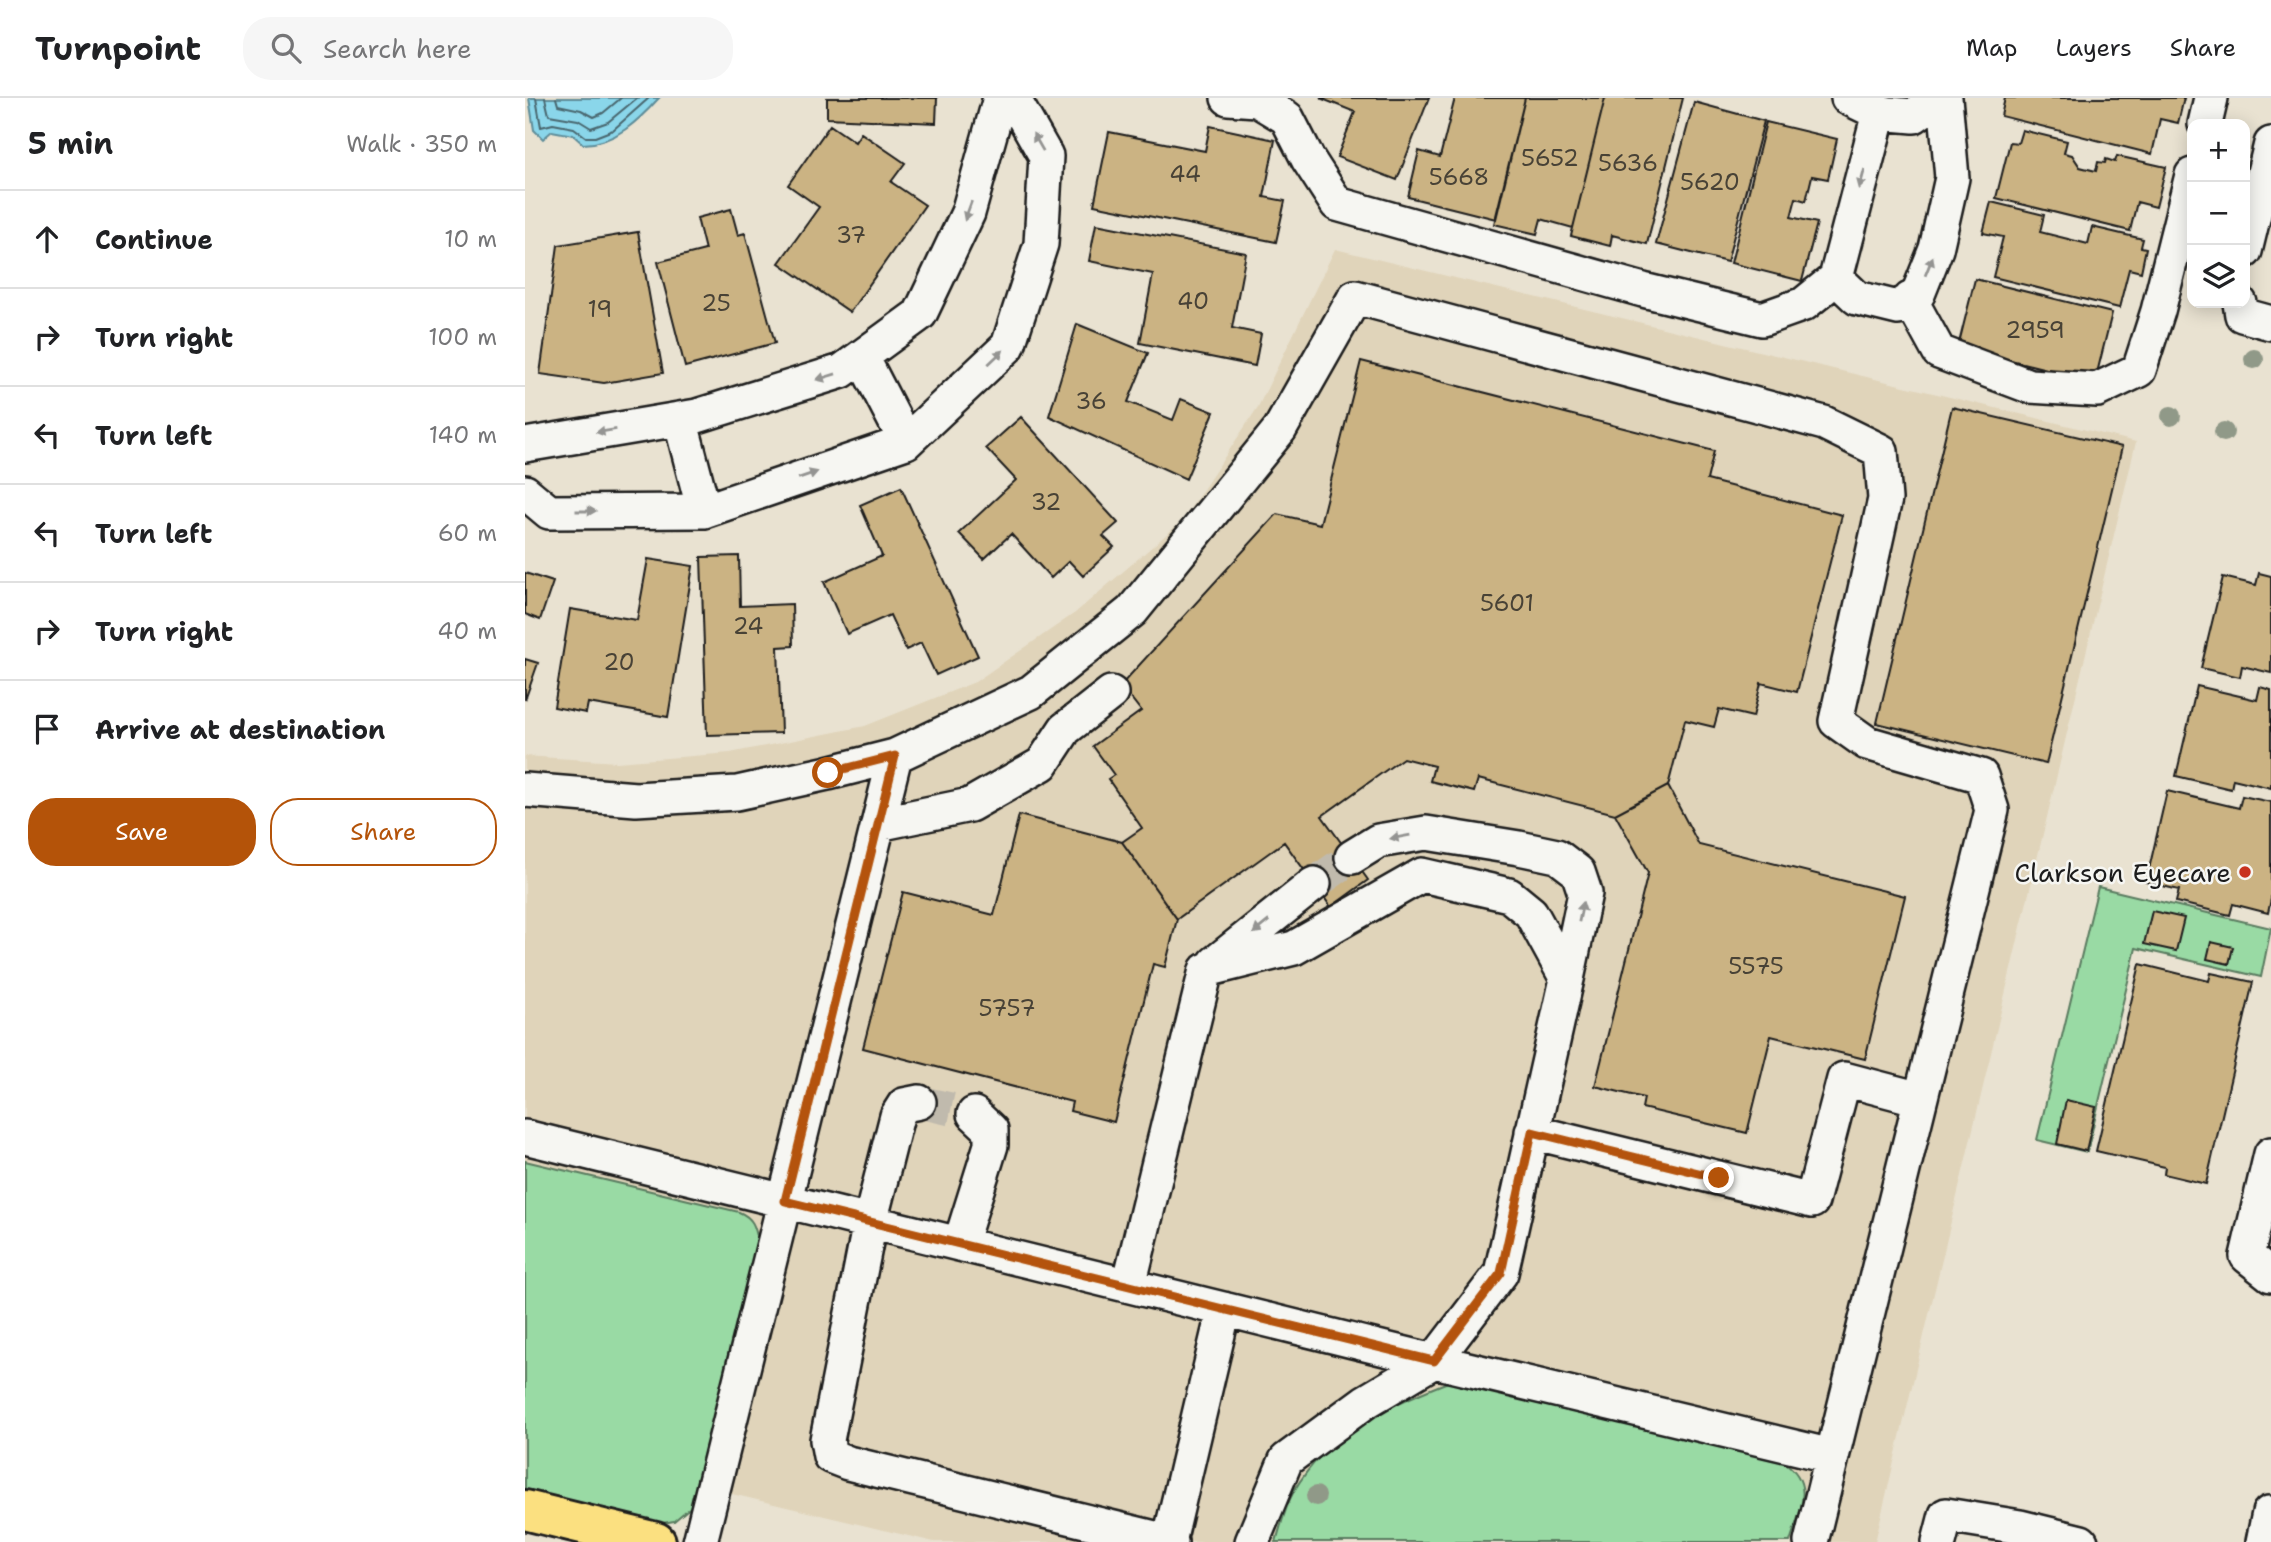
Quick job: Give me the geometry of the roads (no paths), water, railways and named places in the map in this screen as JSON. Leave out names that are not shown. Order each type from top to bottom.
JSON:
[{"type":"main road","points":[[525,1510],[656,1542]]},
{"type":"street","points":[[525,445],[697,416],[842,371],[920,314],[968,213],[1000,98]]},
{"type":"street","points":[[525,492],[549,512],[704,511],[906,442],[1008,345],[1041,244],[1046,156],[1013,98]]},
{"type":"street","points":[[1228,98],[1257,100],[1287,118],[1308,159],[1337,204],[1643,290],[1762,318],[1804,304],[1836,278],[1879,113]]},
{"type":"street","points":[[1848,98],[1879,113],[1915,116],[1939,98]]},
{"type":"street","points":[[1836,278],[1857,298],[1898,308],[1918,294],[1936,249],[1952,178],[1945,98]]},
{"type":"street","points":[[2206,119],[2211,98]]},
{"type":"street","points":[[2246,245],[2271,144]]},
{"type":"street","points":[[1910,299],[1939,352],[2029,386],[2097,390],[2139,370],[2158,311],[2190,182]]},
{"type":"street","points":[[525,790],[635,799],[737,793],[895,756],[1031,692],[1132,611],[1280,429],[1355,297],[1824,423],[1881,451],[1885,499],[1836,721],[1867,743],[1980,776],[1992,810],[1811,1542]]},
{"type":"street","points":[[2241,308],[2242,314],[2271,323]]},
{"type":"street","points":[[862,356],[906,442]]},
{"type":"street","points":[[680,419],[704,511]]},
{"type":"street","points":[[878,824],[970,805],[1042,764],[1065,729],[1111,693]]},
{"type":"street","points":[[700,1542],[895,756]]},
{"type":"street","points":[[1252,1542],[1286,1460],[1365,1402],[1434,1361],[1501,1273],[1585,893],[1578,872],[1557,856],[1426,832],[1378,841],[1352,857]]},
{"type":"street","points":[[1206,970],[1294,948],[1422,875],[1510,895],[1531,913],[1567,979]]},
{"type":"street","points":[[1129,1285],[1206,970],[1314,884]]},
{"type":"street","points":[[1532,1132],[1812,1201],[1844,1080],[1920,1099]]},
{"type":"street","points":[[919,1102],[904,1105],[897,1116],[870,1222],[827,1440],[830,1456],[870,1469],[1170,1542],[1224,1309]]},
{"type":"street","points":[[960,1244],[991,1145],[991,1130],[974,1114]]},
{"type":"street","points":[[525,1138],[1832,1456]]},
{"type":"street","points":[[2271,1154],[2247,1256],[2271,1275]]},
{"type":"street","points":[[2263,1542],[2269,1513],[2271,1514]]},
{"type":"street","points":[[1939,1542],[1946,1515],[2018,1534],[2081,1542]]},
{"type":"water","points":[[529,98],[659,98],[635,122],[616,135],[595,143],[583,144],[573,135],[552,131],[543,139],[534,130]]},
{"type":"tunnel","points":[[1314,884],[1352,857]]},
{"type":"tunnel","points":[[919,1102],[974,1114]]},
{"type":"place","name":"Clarkson Eyecare","points":[[2245,872]]}]
